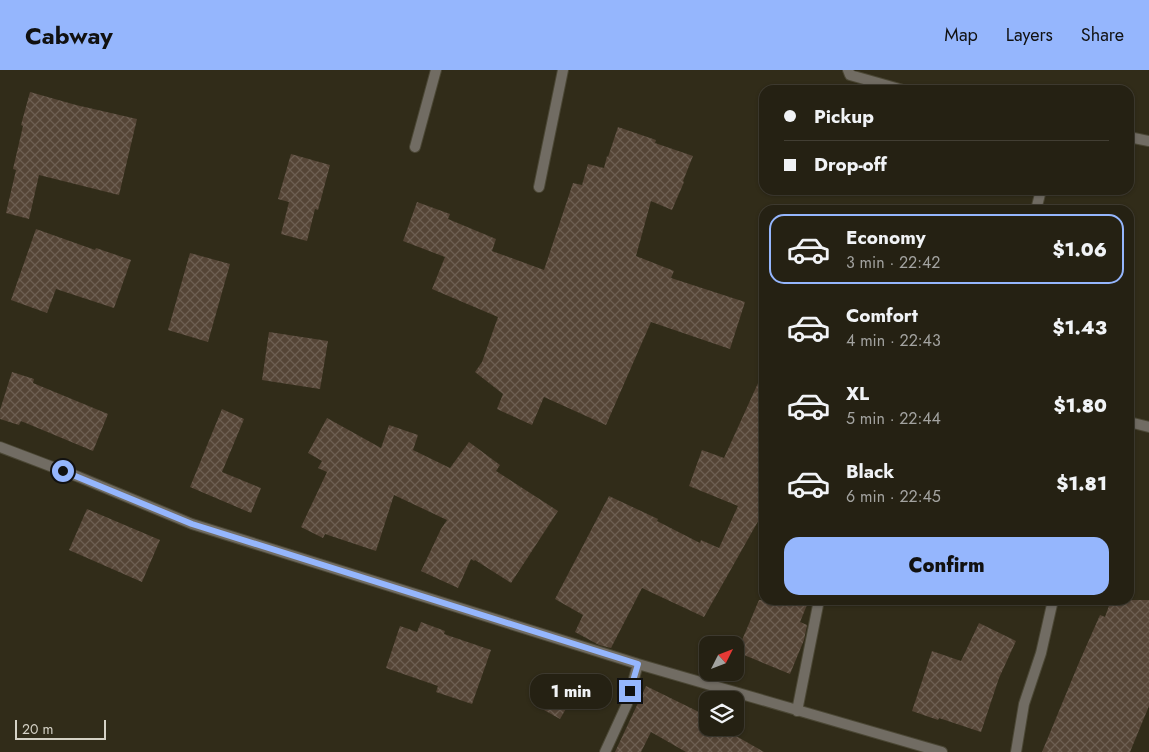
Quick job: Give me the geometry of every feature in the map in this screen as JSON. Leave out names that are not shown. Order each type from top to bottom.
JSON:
[{"type":"street","points":[[415,147],[436,70]]},
{"type":"street","points":[[539,188],[563,70]]},
{"type":"street","points":[[848,70],[850,75],[885,85]]},
{"type":"street","points":[[1134,138],[1149,141]]},
{"type":"street","points":[[1134,423],[1149,427]]},
{"type":"street","points":[[0,447],[79,477],[192,524],[638,664],[942,752]]},
{"type":"street","points":[[797,711],[818,605]]},
{"type":"street","points":[[1016,752],[1024,704],[1041,653],[1052,605]]},
{"type":"street","points":[[605,752],[627,704],[638,664]]},
{"type":"building","points":[[30,92],[137,119],[119,195],[39,175],[29,219],[6,213],[16,170],[13,169],[23,126],[21,125]]},
{"type":"building","points":[[618,127],[656,140],[655,143],[693,156],[672,210],[651,201],[636,256],[674,271],[671,278],[745,302],[730,349],[651,322],[606,425],[544,397],[532,425],[497,409],[503,394],[475,372],[482,362],[498,317],[432,289],[445,257],[403,241],[417,202],[450,214],[448,219],[496,239],[492,251],[544,270],[573,183],[582,185],[588,164],[604,168]]},
{"type":"building","points":[[291,154],[330,165],[318,210],[315,209],[307,241],[281,234],[289,202],[278,199]]},
{"type":"building","points":[[36,229],[95,250],[96,248],[131,260],[114,308],[56,289],[47,313],[11,300]]},
{"type":"building","points":[[190,253],[230,264],[208,342],[168,330]]},
{"type":"building","points":[[269,332],[328,341],[320,389],[262,380]]},
{"type":"building","points":[[12,372],[34,379],[33,383],[108,414],[93,451],[21,421],[19,425],[0,419],[0,410]]},
{"type":"building","points":[[759,381],[759,520],[704,617],[642,588],[611,648],[599,645],[575,632],[583,615],[555,599],[609,496],[658,519],[657,521],[700,543],[701,540],[719,548],[738,506],[689,486],[702,450],[724,458]]},
{"type":"building","points":[[222,409],[244,419],[222,472],[261,488],[251,513],[190,487]]},
{"type":"building","points":[[327,418],[381,448],[389,425],[418,435],[413,450],[450,468],[469,442],[500,465],[496,471],[558,511],[511,583],[471,559],[458,588],[421,571],[447,520],[394,495],[376,551],[325,534],[323,538],[301,527],[327,472],[318,468],[322,461],[308,453]]},
{"type":"building","points":[[87,509],[160,540],[142,582],[69,550]]},
{"type":"building","points":[[759,600],[759,605],[807,605],[800,622],[807,625],[804,640],[790,674],[744,655],[744,636]]},
{"type":"building","points":[[1134,600],[1149,600],[1149,706],[1130,752],[1042,752],[1100,615],[1105,617],[1109,605],[1134,605]]},
{"type":"building","points":[[421,622],[445,631],[444,634],[491,650],[472,704],[436,692],[438,686],[386,668],[400,626],[417,632]]},
{"type":"building","points":[[979,623],[1016,641],[999,678],[981,732],[912,711],[932,651],[961,661]]},
{"type":"building","points":[[552,675],[577,690],[560,719],[535,705]]},
{"type":"building","points":[[646,686],[699,712],[699,736],[736,736],[764,752],[686,752],[651,732],[641,752],[615,752]]},
{"type":"route","points":[[63,471],[192,524],[638,664],[630,691]]}]
